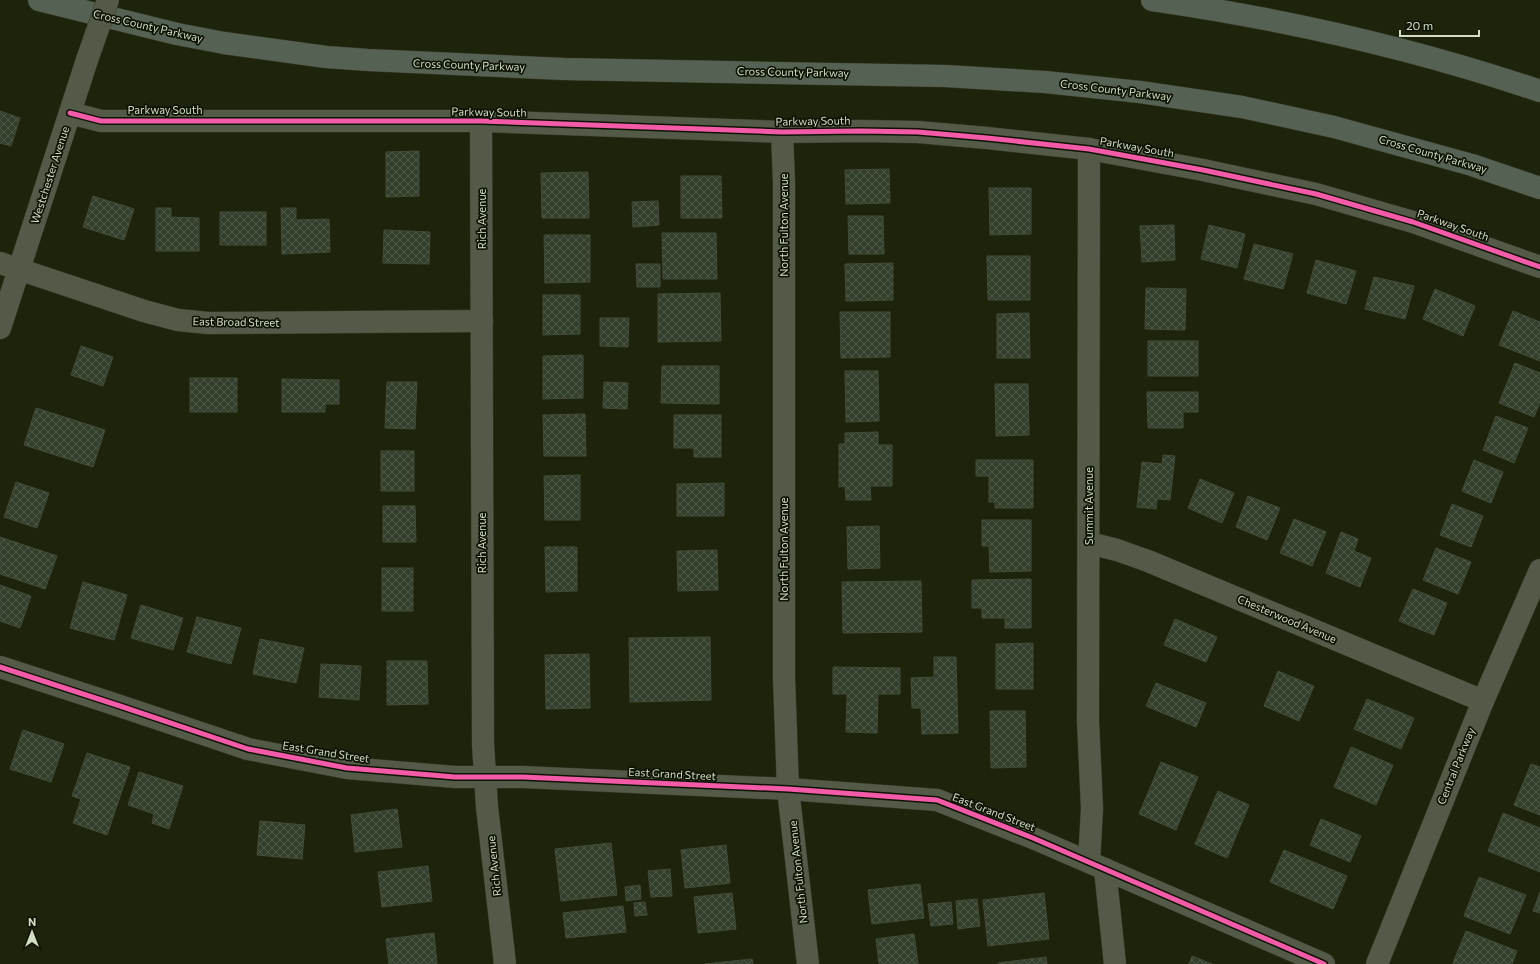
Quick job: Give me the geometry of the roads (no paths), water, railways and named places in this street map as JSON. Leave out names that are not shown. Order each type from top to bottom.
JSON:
[{"type":"highway","name":"Cross County Parkway","points":[[39,0],[114,19],[224,43],[326,57],[571,69],[946,76],[1045,82],[1140,92],[1242,107],[1334,127],[1439,155],[1514,178],[1540,188]]},
{"type":"highway","points":[[1152,0],[1283,21],[1344,35],[1424,55],[1540,91]]},
{"type":"street","name":"Westchester Avenue","points":[[0,328],[10,266],[70,113],[86,60],[108,0]]},
{"type":"street","name":"Parkway South","points":[[70,113],[101,121],[481,121],[782,132],[918,132],[1089,149],[1203,170],[1316,194],[1413,222],[1540,267]]},
{"type":"street","name":"Rich Avenue","points":[[481,121],[483,744],[485,777],[505,964]]},
{"type":"street","name":"North Fulton Avenue","points":[[782,132],[784,183],[784,678],[788,789],[808,964]]},
{"type":"street","name":"Summit Avenue","points":[[1089,149],[1088,720],[1092,809],[1097,866],[1115,964]]},
{"type":"street","name":"East Broad Street","points":[[10,266],[144,311],[178,320],[208,323],[482,321]]},
{"type":"street","name":"Chesterwood Avenue","points":[[1089,543],[1117,550],[1148,561],[1483,701]]},
{"type":"street","name":"Central Parkway","points":[[1377,964],[1483,701],[1540,570]]},
{"type":"street","name":"East Grand Street","points":[[0,667],[248,749],[347,768],[455,776],[523,776],[788,789],[937,800],[1033,838],[1324,964]]}]
